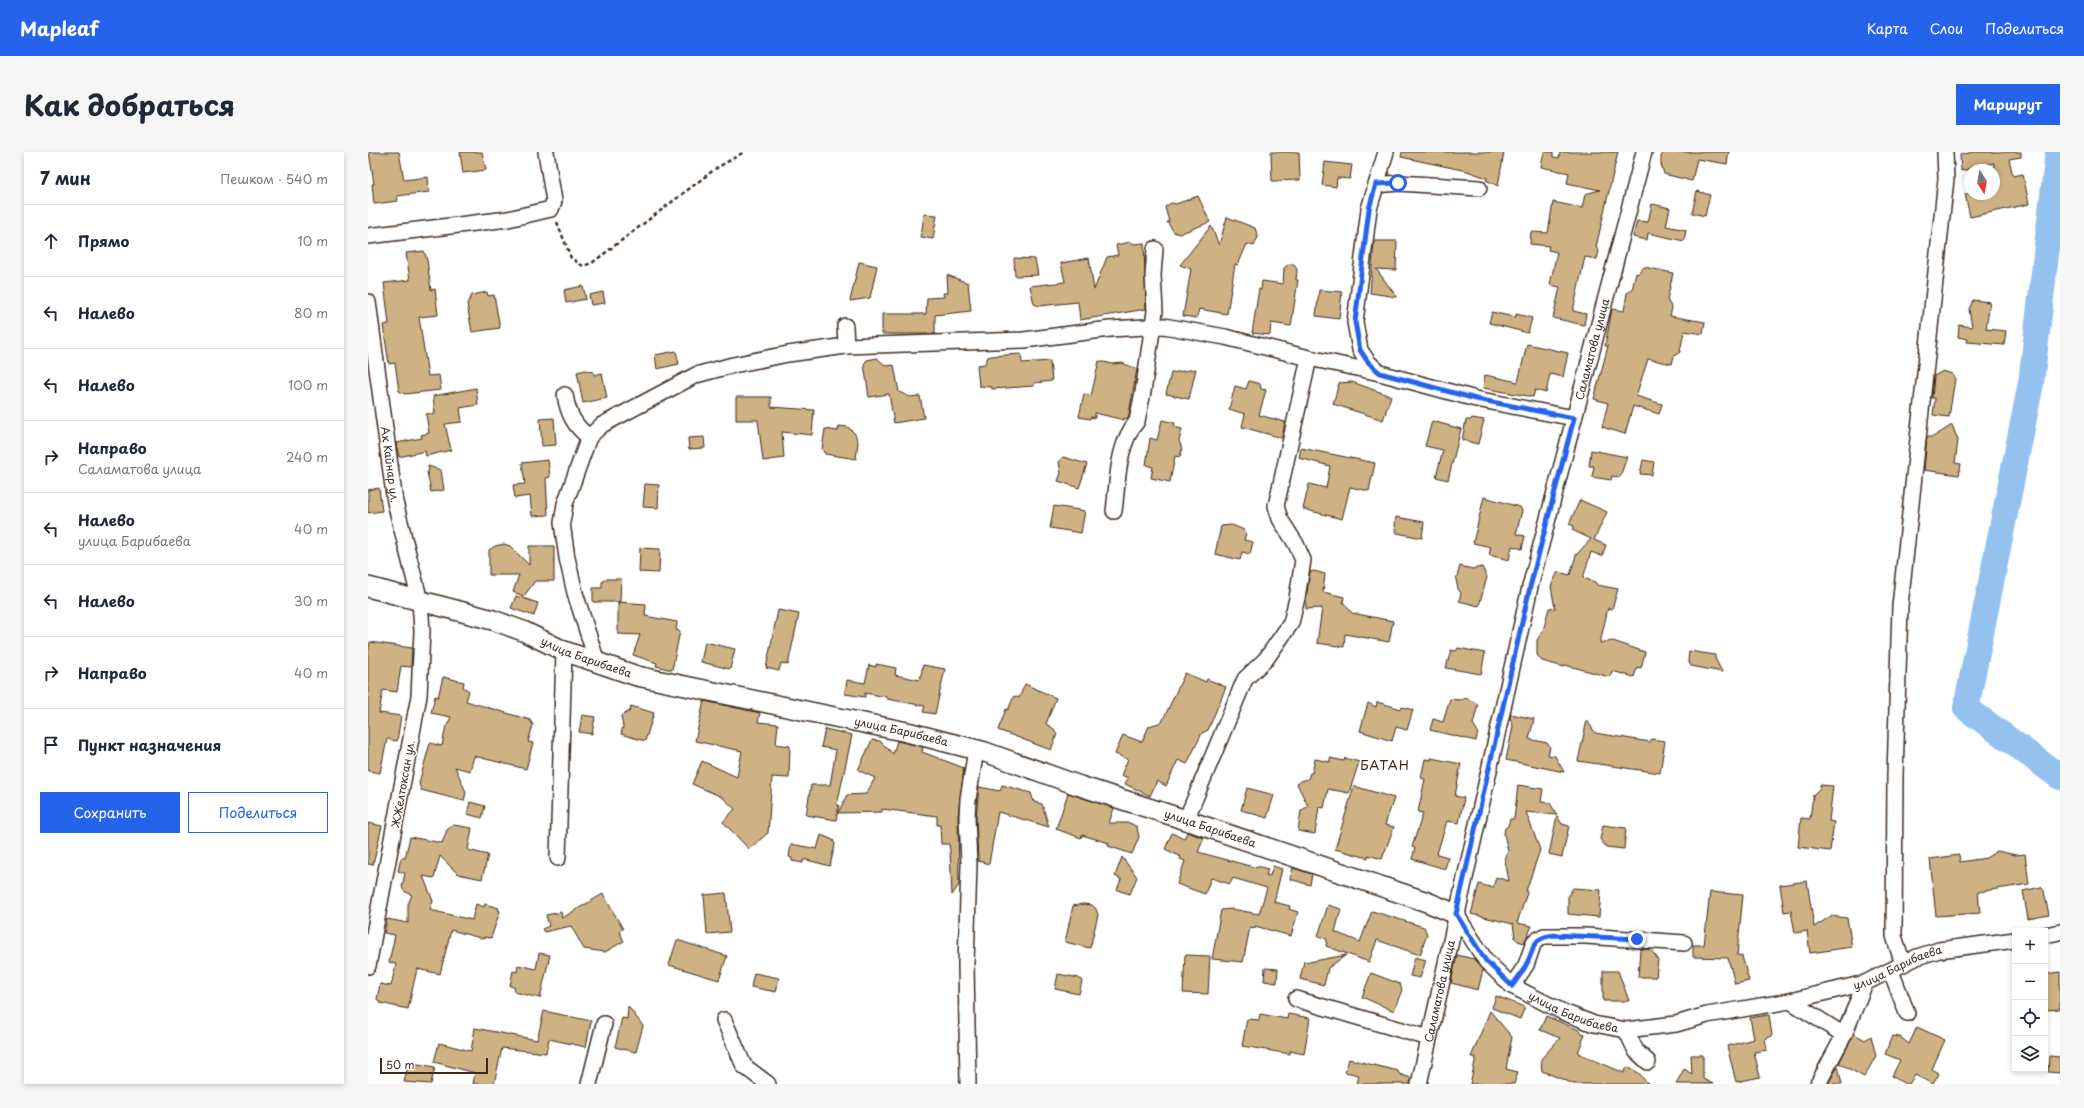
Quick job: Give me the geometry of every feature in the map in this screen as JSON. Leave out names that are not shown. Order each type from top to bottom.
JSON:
[{"type":"street","points":[[368,236],[508,219],[551,209],[554,201],[546,152]]},
{"type":"street","points":[[1380,373],[1368,362],[1360,350],[1355,322],[1369,209],[1386,152]]},
{"type":"street","name":"Саламатова улица","points":[[1419,1084],[1530,587],[1644,152]]},
{"type":"street","points":[[1907,1013],[1897,967],[1894,936],[1894,776],[1900,606],[1946,179],[1945,152]]},
{"type":"street","points":[[1376,184],[1398,183],[1479,188]]},
{"type":"street","points":[[1114,511],[1122,450],[1130,428],[1138,417],[1153,326],[1155,311],[1153,276],[1155,249]]},
{"type":"street","name":"Ак Кайнар ул.","points":[[368,302],[395,502],[420,601]]},
{"type":"street","points":[[845,326],[846,346]]},
{"type":"street","points":[[597,662],[575,593],[567,558],[562,523],[565,504],[589,437],[602,425],[696,375],[733,365],[780,355],[846,346],[1024,340],[1164,326],[1226,337],[1309,358],[1380,373],[1476,399],[1574,418]]},
{"type":"street","points":[[1186,820],[1245,679],[1266,659],[1291,623],[1297,598],[1303,560],[1296,544],[1280,519],[1276,506],[1309,358]]},
{"type":"street","points":[[565,395],[570,415],[577,428],[589,437]]},
{"type":"street","name":"улица Барибаева","points":[[368,587],[493,620],[523,631],[564,651],[637,676],[908,732],[976,750],[1427,902],[1456,914],[1486,961],[1512,986],[1563,1012],[1594,1024],[1626,1030],[1676,1024],[1707,1015],[1790,1001],[1865,983],[1917,957],[1940,950],[2012,940]]},
{"type":"street","name":"ЖЖелтоксан ул.","points":[[368,966],[419,696],[422,631],[420,601]]},
{"type":"street","points":[[558,858],[564,651]]},
{"type":"street","points":[[968,1084],[966,964],[969,864],[967,817],[968,799],[976,750]]},
{"type":"street","points":[[2048,934],[2060,932]]},
{"type":"street","points":[[1512,986],[1526,965],[1534,942],[1544,936],[1594,937],[1684,943]]},
{"type":"street","points":[[1818,1084],[1844,1035],[1865,983]]},
{"type":"street","points":[[1296,999],[1429,1038]]},
{"type":"street","points":[[1790,1001],[1844,1035]]},
{"type":"street","points":[[724,1020],[744,1066],[768,1084]]},
{"type":"street","points":[[590,1084],[604,1024]]},
{"type":"street","points":[[1626,1030],[1636,1051],[1648,1062]]},
{"type":"path","points":[[551,209],[571,258],[583,266],[592,263],[715,169],[744,152]]},
{"type":"building","points":[[369,152],[399,152],[404,180],[428,177],[429,192],[397,196],[398,201],[374,204],[372,184],[374,184]]},
{"type":"building","points":[[460,152],[482,152],[486,170],[463,173]]},
{"type":"building","points":[[1271,152],[1299,152],[1300,180],[1272,181]]},
{"type":"building","points":[[1402,152],[1504,152],[1498,186],[1486,180],[1487,178],[1467,171],[1401,157]]},
{"type":"building","points":[[1544,152],[1553,152],[1553,157],[1559,158],[1560,152],[1618,152],[1596,247],[1599,251],[1597,259],[1585,257],[1573,311],[1586,314],[1584,325],[1553,318],[1560,287],[1550,285],[1557,252],[1548,250],[1549,246],[1530,244],[1531,232],[1548,233],[1553,202],[1582,208],[1585,194],[1600,190],[1567,183],[1569,173],[1541,167]]},
{"type":"building","points":[[1665,152],[1729,152],[1727,164],[1697,159],[1692,181],[1664,174],[1661,164],[1661,156]]},
{"type":"building","points":[[1973,152],[2021,152],[2021,157],[2009,159],[2013,176],[2023,174],[2029,204],[1970,217],[1966,200],[2000,200],[2000,164],[1964,164],[1964,170],[1961,171],[1960,155]]},
{"type":"building","points":[[1325,162],[1352,165],[1350,179],[1337,178],[1336,187],[1322,185]]},
{"type":"building","points":[[1697,191],[1710,195],[1705,216],[1692,213]]},
{"type":"building","points":[[1198,196],[1210,222],[1179,234],[1174,232],[1167,222],[1169,222],[1165,207],[1171,203],[1176,204]]},
{"type":"building","points":[[1652,204],[1670,208],[1666,226],[1686,230],[1684,241],[1648,233],[1647,240],[1633,237],[1637,221],[1648,222]]},
{"type":"building","points":[[924,214],[937,215],[933,239],[921,237]]},
{"type":"building","points":[[1227,217],[1255,228],[1258,237],[1254,246],[1247,244],[1238,265],[1235,264],[1227,314],[1199,309],[1197,318],[1183,316],[1191,269],[1180,265],[1211,226],[1219,245]]},
{"type":"building","points":[[1374,241],[1397,241],[1396,270],[1376,269],[1397,297],[1370,293]]},
{"type":"building","points":[[1131,242],[1134,244],[1144,243],[1146,309],[1080,320],[1078,302],[1039,306],[1034,304],[1030,286],[1065,282],[1061,263],[1089,258],[1094,290],[1107,257],[1118,255],[1116,245]]},
{"type":"building","points":[[424,251],[427,260],[431,290],[435,289],[438,315],[419,317],[428,376],[439,375],[441,390],[405,394],[399,391],[395,363],[389,364],[383,325],[389,324],[384,283],[410,280],[406,253]]},
{"type":"building","points":[[1014,258],[1035,259],[1038,275],[1015,276]]},
{"type":"building","points":[[859,262],[877,266],[870,298],[850,301]]},
{"type":"building","points":[[1289,264],[1294,264],[1297,270],[1296,280],[1298,280],[1291,326],[1271,323],[1270,335],[1252,333],[1259,289],[1261,290],[1262,281],[1283,284],[1284,268]]},
{"type":"building","points":[[1644,267],[1673,273],[1667,300],[1672,308],[1670,316],[1705,322],[1703,334],[1684,331],[1680,352],[1674,356],[1672,364],[1648,359],[1636,396],[1662,404],[1659,414],[1633,406],[1625,434],[1602,427],[1608,403],[1594,399],[1608,346],[1605,346],[1612,309],[1624,311],[1627,293],[1632,290],[1636,273],[1638,274]]},
{"type":"building","points":[[947,275],[968,283],[971,311],[935,315],[935,334],[882,334],[882,314],[926,314],[927,298],[944,297],[943,293],[948,293]]},
{"type":"building","points":[[583,286],[586,299],[566,303],[564,290]]},
{"type":"building","points":[[1319,290],[1342,292],[1339,319],[1316,316]]},
{"type":"building","points":[[487,292],[488,296],[494,295],[500,328],[472,332],[467,304],[472,295]]},
{"type":"building","points":[[603,292],[605,303],[591,305],[589,295]]},
{"type":"building","points":[[1973,300],[1990,302],[1986,329],[2006,331],[2004,345],[1967,342],[1968,339],[1958,337],[1959,325],[1972,327],[1969,309]]},
{"type":"building","points":[[1492,312],[1516,317],[1516,314],[1532,318],[1528,333],[1489,323]]},
{"type":"building","points":[[1527,344],[1568,353],[1563,377],[1550,374],[1546,393],[1535,390],[1533,397],[1483,388],[1485,375],[1518,382]]},
{"type":"building","points":[[676,351],[679,364],[657,369],[655,355]]},
{"type":"building","points":[[1021,354],[1022,363],[1050,361],[1052,381],[1034,383],[1034,386],[992,389],[992,387],[979,386],[977,365],[985,364],[988,357],[991,356]]},
{"type":"building","points":[[877,358],[886,366],[894,365],[899,392],[910,397],[920,396],[924,418],[894,423],[889,394],[869,397],[864,364],[867,360]]},
{"type":"building","points":[[1099,361],[1113,364],[1122,363],[1137,369],[1128,419],[1124,418],[1124,420],[1095,413],[1095,418],[1091,417],[1090,419],[1079,417],[1084,394],[1091,396]]},
{"type":"building","points":[[1196,369],[1189,399],[1166,394],[1171,373]]},
{"type":"building","points":[[586,370],[594,372],[594,375],[602,373],[607,398],[583,403],[577,372]]},
{"type":"building","points":[[1943,371],[1952,374],[1955,379],[1949,417],[1933,415],[1935,398],[1932,398],[1934,376]]},
{"type":"building","points":[[1249,381],[1260,384],[1261,389],[1266,390],[1259,415],[1285,422],[1282,438],[1242,427],[1245,414],[1229,409],[1235,386],[1246,389]]},
{"type":"building","points":[[1352,382],[1391,396],[1383,420],[1333,404],[1339,383]]},
{"type":"building","points":[[476,388],[478,405],[460,408],[462,422],[445,424],[451,450],[426,456],[425,451],[399,457],[396,443],[422,438],[421,435],[429,433],[426,414],[435,413],[433,396]]},
{"type":"building","points":[[736,397],[771,397],[771,407],[814,410],[812,435],[782,432],[784,458],[763,461],[758,420],[736,420]]},
{"type":"building","points":[[554,418],[556,445],[542,446],[540,419]]},
{"type":"building","points":[[1472,418],[1484,420],[1478,444],[1462,440],[1466,420],[1471,420]]},
{"type":"building","points":[[1162,420],[1175,423],[1174,427],[1182,429],[1179,441],[1182,449],[1180,457],[1175,456],[1170,482],[1151,478],[1153,467],[1146,465],[1150,438],[1157,440]]},
{"type":"building","points":[[1432,421],[1461,429],[1448,480],[1436,477],[1443,450],[1425,446]]},
{"type":"building","points":[[1952,425],[1958,440],[1955,463],[1961,464],[1959,475],[1924,470],[1927,437],[1933,437]]},
{"type":"building","points":[[839,426],[848,427],[855,434],[858,442],[856,459],[825,454],[822,449],[825,429],[838,431]]},
{"type":"building","points":[[704,437],[705,448],[689,449],[688,438]]},
{"type":"building","points":[[1301,448],[1375,463],[1369,491],[1350,487],[1342,519],[1303,509],[1309,484],[1326,488],[1330,466],[1299,458]]},
{"type":"building","points":[[1591,450],[1627,457],[1620,477],[1612,476],[1611,480],[1592,477],[1594,466],[1589,466]]},
{"type":"building","points":[[1063,457],[1087,464],[1079,488],[1058,481],[1061,473],[1059,462]]},
{"type":"building","points":[[548,460],[550,477],[546,478],[548,515],[532,516],[530,496],[515,498],[513,485],[525,484],[522,463]]},
{"type":"building","points":[[1643,460],[1654,462],[1652,475],[1640,474]]},
{"type":"building","points":[[428,466],[441,470],[444,490],[431,492],[427,472],[429,471]]},
{"type":"building","points":[[645,484],[659,485],[658,508],[643,507]]},
{"type":"building","points":[[379,488],[382,511],[368,513],[368,490]]},
{"type":"building","points":[[1484,497],[1520,507],[1522,511],[1516,534],[1525,536],[1522,549],[1512,546],[1509,560],[1489,555],[1491,547],[1473,543]]},
{"type":"building","points":[[1580,500],[1607,512],[1594,540],[1606,545],[1602,556],[1591,552],[1583,578],[1595,582],[1597,585],[1618,589],[1612,609],[1608,608],[1600,643],[1613,641],[1645,652],[1641,668],[1637,667],[1634,677],[1612,671],[1610,677],[1565,665],[1564,667],[1542,661],[1537,655],[1537,640],[1543,631],[1549,608],[1555,609],[1551,586],[1558,572],[1570,575],[1576,555],[1591,539],[1572,530],[1574,526],[1569,524]]},
{"type":"building","points":[[1054,506],[1085,511],[1081,533],[1050,528]]},
{"type":"building","points":[[1396,517],[1424,522],[1422,538],[1397,533],[1395,525]]},
{"type":"building","points":[[1232,525],[1244,530],[1246,533],[1244,540],[1253,542],[1250,554],[1242,552],[1240,560],[1215,554],[1221,526]]},
{"type":"building","points":[[504,544],[510,546],[529,565],[529,546],[554,546],[554,581],[535,581],[524,596],[513,592],[519,575],[489,575],[489,550],[495,546]]},
{"type":"building","points":[[640,548],[660,549],[659,573],[639,572]]},
{"type":"building","points":[[1460,566],[1472,569],[1482,567],[1487,577],[1479,606],[1459,601],[1461,593],[1458,589],[1456,580]]},
{"type":"building","points":[[1314,571],[1325,574],[1323,592],[1344,597],[1343,602],[1352,613],[1393,621],[1389,642],[1345,634],[1344,647],[1317,643],[1322,608],[1306,609],[1310,572]]},
{"type":"building","points":[[606,579],[621,579],[620,602],[593,602],[593,588],[602,588],[602,582]]},
{"type":"building","points":[[516,596],[538,603],[534,616],[511,608]]},
{"type":"building","points":[[618,602],[646,604],[645,616],[677,622],[676,630],[680,631],[672,670],[656,666],[657,663],[633,655],[640,635],[618,634]]},
{"type":"building","points":[[778,610],[799,614],[788,665],[781,663],[779,671],[766,668]]},
{"type":"building","points":[[370,642],[412,648],[411,667],[401,666],[397,692],[383,690],[379,713],[401,716],[397,741],[387,739],[380,773],[368,771],[368,655]]},
{"type":"building","points":[[705,642],[735,649],[730,669],[701,662]]},
{"type":"building","points":[[1458,648],[1485,653],[1481,674],[1446,668],[1451,650],[1456,651]]},
{"type":"building","points":[[1689,651],[1715,655],[1722,672],[1691,666],[1688,661]]},
{"type":"building","points":[[876,664],[896,668],[895,675],[920,680],[923,665],[945,669],[935,714],[923,712],[925,706],[887,699],[886,697],[865,693],[865,697],[845,694],[847,680],[865,683],[869,665],[876,667]]},
{"type":"building","points":[[1185,673],[1206,682],[1207,679],[1226,687],[1208,730],[1202,733],[1187,764],[1178,760],[1166,786],[1157,781],[1150,796],[1125,784],[1128,778],[1121,775],[1128,759],[1115,754],[1123,735],[1142,742],[1149,726],[1162,722]]},
{"type":"building","points":[[443,677],[464,682],[463,687],[469,691],[466,701],[530,720],[533,725],[528,742],[533,743],[526,769],[474,756],[470,771],[455,767],[466,792],[464,801],[421,790],[419,783],[430,743],[442,746],[445,730],[451,717],[431,713],[435,696],[438,697]]},
{"type":"building","points":[[1025,684],[1056,698],[1046,724],[1054,729],[1057,734],[1051,750],[998,730],[1006,709],[1008,710],[1014,696],[1019,698]]},
{"type":"building","points":[[1466,698],[1478,704],[1473,724],[1478,732],[1476,741],[1430,730],[1433,719],[1443,722],[1450,699],[1460,700]]},
{"type":"building","points":[[704,701],[760,713],[758,722],[778,724],[776,744],[790,746],[789,778],[772,777],[768,833],[749,849],[723,822],[735,809],[722,797],[692,784],[702,761],[737,777],[742,751],[695,741]]},
{"type":"building","points":[[1377,702],[1401,709],[1402,707],[1413,710],[1407,730],[1396,727],[1392,741],[1360,731],[1368,703],[1376,707]]},
{"type":"building","points":[[631,706],[654,713],[645,741],[621,734],[623,727],[621,716],[630,711]]},
{"type":"building","points":[[1511,714],[1534,719],[1529,739],[1547,743],[1550,747],[1548,755],[1555,756],[1564,772],[1506,760],[1513,726],[1510,718]]},
{"type":"building","points":[[582,715],[595,717],[592,734],[579,732]]},
{"type":"building","points":[[1587,720],[1595,733],[1650,742],[1651,739],[1665,741],[1660,773],[1578,761]]},
{"type":"building","points":[[825,729],[852,735],[837,805],[839,805],[836,820],[806,815],[811,785],[830,785],[836,750],[821,747]]},
{"type":"building","points":[[872,740],[880,741],[893,754],[897,741],[923,747],[922,752],[964,768],[958,816],[959,885],[952,895],[949,844],[941,844],[940,825],[937,825],[937,816],[882,809],[882,812],[838,813],[847,795],[866,794],[875,778],[858,770]]},
{"type":"building","points":[[1330,758],[1344,761],[1345,758],[1359,762],[1349,793],[1328,789],[1324,808],[1319,807],[1315,834],[1298,831],[1301,811],[1308,806],[1297,784],[1308,779],[1310,773],[1312,773],[1315,759],[1330,762]]},
{"type":"building","points":[[1431,758],[1461,764],[1455,796],[1464,798],[1459,823],[1447,821],[1437,854],[1448,857],[1445,869],[1412,859],[1415,848],[1412,847],[1423,813],[1418,812],[1425,779],[1421,778],[1425,759],[1431,760]]},
{"type":"building","points":[[1002,785],[1031,793],[1034,802],[1042,804],[1049,827],[998,812],[989,864],[978,861],[976,817],[979,787],[1000,791]]},
{"type":"building","points":[[1518,785],[1543,789],[1541,802],[1550,803],[1557,815],[1526,812],[1540,850],[1517,923],[1532,926],[1524,943],[1515,938],[1513,924],[1471,914],[1479,884],[1493,888],[1496,877],[1509,881],[1505,860],[1508,851],[1504,834],[1505,828],[1508,826],[1510,819],[1514,819]]},
{"type":"building","points":[[1820,785],[1833,786],[1829,821],[1834,822],[1830,851],[1798,847],[1801,818],[1810,819],[1813,795],[1820,788]]},
{"type":"building","points":[[1354,786],[1394,798],[1385,825],[1394,827],[1382,859],[1368,855],[1368,858],[1335,849]]},
{"type":"building","points":[[1247,788],[1274,795],[1267,818],[1241,810]]},
{"type":"building","points":[[1068,793],[1114,808],[1109,823],[1130,823],[1137,827],[1139,837],[1132,854],[1108,846],[1109,843],[1082,835],[1081,838],[1056,829]]},
{"type":"building","points":[[470,802],[485,806],[482,818],[467,814]]},
{"type":"building","points":[[1557,816],[1562,824],[1569,826],[1562,857],[1549,854]]},
{"type":"building","points":[[368,823],[382,826],[373,865],[368,864]]},
{"type":"building","points":[[453,825],[472,828],[468,850],[488,855],[482,879],[458,874],[440,856],[434,878],[423,876],[433,901],[430,910],[472,920],[476,904],[484,907],[485,904],[499,908],[498,910],[500,911],[491,938],[484,937],[484,939],[451,930],[440,974],[417,969],[408,1009],[380,1003],[377,999],[380,984],[391,986],[396,964],[389,962],[395,935],[384,933],[387,919],[408,923],[408,904],[412,895],[404,891],[402,887],[405,873],[398,871],[401,858],[405,858],[410,837],[442,843],[447,830]]},
{"type":"building","points":[[1603,825],[1626,828],[1624,849],[1606,847],[1600,839]]},
{"type":"building","points":[[1187,832],[1204,838],[1198,852],[1257,868],[1257,866],[1268,869],[1266,875],[1270,876],[1273,866],[1282,869],[1274,902],[1290,906],[1289,909],[1298,912],[1291,936],[1255,926],[1255,928],[1250,927],[1243,962],[1212,959],[1221,910],[1232,909],[1259,914],[1267,888],[1233,878],[1230,884],[1211,878],[1205,894],[1177,884],[1185,861],[1180,859],[1181,857],[1165,849],[1172,833],[1184,839]]},
{"type":"building","points":[[821,835],[833,840],[835,844],[830,866],[807,860],[803,860],[803,863],[792,861],[792,858],[789,857],[791,844],[817,849]]},
{"type":"building","points":[[1997,851],[2016,855],[2025,854],[2029,884],[1978,892],[1980,913],[1936,916],[1930,859],[1959,855],[1960,862],[1986,858]]},
{"type":"building","points":[[1122,857],[1137,877],[1130,894],[1117,890],[1121,879],[1115,876]]},
{"type":"building","points":[[1293,868],[1312,874],[1310,885],[1290,879]]},
{"type":"building","points":[[1807,881],[1814,927],[1831,916],[1847,918],[1852,947],[1810,953],[1807,931],[1795,933],[1791,911],[1784,912],[1780,885]]},
{"type":"building","points":[[2041,887],[2044,891],[2049,915],[2028,919],[2023,891]]},
{"type":"building","points":[[1573,888],[1601,890],[1599,917],[1568,914],[1568,896]]},
{"type":"building","points":[[1710,892],[1743,895],[1737,955],[1742,956],[1749,981],[1735,984],[1728,958],[1693,957],[1693,945],[1704,945]]},
{"type":"building","points":[[726,893],[730,932],[707,934],[704,895]]},
{"type":"building","points":[[603,894],[623,929],[619,931],[624,941],[605,952],[584,949],[571,926],[544,932],[542,929],[549,926],[546,915],[561,912],[562,918]]},
{"type":"building","points":[[1083,904],[1092,905],[1096,909],[1098,915],[1090,948],[1065,942],[1073,906]]},
{"type":"building","points":[[1328,905],[1341,909],[1335,932],[1360,942],[1372,911],[1424,927],[1427,934],[1420,955],[1377,940],[1369,962],[1326,946],[1327,939],[1318,936]]},
{"type":"building","points":[[677,940],[727,956],[719,980],[669,965]]},
{"type":"building","points":[[1640,950],[1651,950],[1658,959],[1656,977],[1638,977]]},
{"type":"building","points":[[539,953],[550,955],[540,998],[514,992],[515,988],[510,986],[513,971],[517,972],[518,965],[536,969]]},
{"type":"building","points":[[1185,955],[1210,956],[1208,994],[1183,993]]},
{"type":"building","points":[[1346,955],[1328,968],[1324,985],[1300,979],[1304,961],[1309,962]]},
{"type":"building","points":[[1457,955],[1474,959],[1483,970],[1478,990],[1451,983]]},
{"type":"building","points":[[1415,957],[1426,960],[1420,978],[1410,976]]},
{"type":"building","points":[[1265,968],[1278,969],[1277,983],[1264,981]]},
{"type":"building","points":[[1603,971],[1618,971],[1629,1001],[1603,1001]]},
{"type":"building","points":[[2060,972],[2060,1009],[2048,1010],[2048,974]]},
{"type":"building","points":[[754,973],[779,978],[776,992],[751,987]]},
{"type":"building","points":[[1371,973],[1400,984],[1402,990],[1394,1011],[1362,997]]},
{"type":"building","points":[[1058,974],[1079,978],[1082,981],[1079,994],[1055,989]]},
{"type":"building","points":[[1496,996],[1525,1007],[1520,1019],[1492,1008]]},
{"type":"building","points":[[628,1006],[643,1026],[636,1052],[615,1047],[622,1018],[627,1019]]},
{"type":"building","points":[[544,1011],[591,1021],[586,1047],[549,1039],[546,1053],[502,1048],[494,1084],[473,1084],[475,1073],[434,1062],[439,1043],[471,1051],[475,1028],[537,1040]]},
{"type":"building","points":[[1490,1011],[1512,1037],[1506,1069],[1518,1072],[1514,1084],[1470,1084],[1476,1057],[1471,1057]]},
{"type":"building","points":[[1260,1014],[1287,1019],[1288,1014],[1310,1018],[1304,1054],[1290,1051],[1290,1054],[1242,1046],[1247,1019],[1259,1020]]},
{"type":"building","points":[[1769,1015],[1772,1036],[1765,1039],[1767,1050],[1754,1052],[1760,1077],[1736,1082],[1727,1046],[1754,1039],[1750,1018]]},
{"type":"building","points":[[1546,1016],[1585,1034],[1578,1053],[1624,1073],[1627,1067],[1639,1073],[1646,1082],[1650,1084],[1574,1084],[1542,1071],[1541,1059],[1560,1038],[1540,1030]]},
{"type":"building","points":[[1917,1027],[1945,1040],[1932,1069],[1939,1074],[1933,1084],[1915,1075],[1909,1084],[1905,1084],[1892,1076],[1900,1060],[1885,1054],[1892,1036],[1900,1037],[1909,1044]]},
{"type":"building","points":[[1854,1034],[1865,1040],[1871,1036],[1876,1056],[1864,1077],[1839,1063]]},
{"type":"building","points":[[1691,1055],[1703,1055],[1703,1079],[1713,1084],[1676,1084],[1684,1069],[1692,1074]]},
{"type":"building","points":[[2049,1056],[2060,1057],[2060,1073],[2048,1072]]},
{"type":"building","points":[[1349,1059],[1398,1071],[1399,1074],[1411,1078],[1410,1084],[1357,1084],[1359,1075],[1345,1072]]},
{"type":"building","points":[[418,1064],[435,1067],[431,1084],[404,1082],[408,1066]]},
{"type":"building","points":[[1838,1066],[1842,1084],[1828,1084]]},
{"type":"waterway","points":[[2058,152],[2031,383],[1966,708],[2060,777]]},
{"type":"district","name":"БАТАН","points":[[1385,765]]},
{"type":"route","points":[[1398,183],[1376,184],[1369,209],[1355,322],[1360,350],[1368,362],[1380,373],[1476,399],[1574,418],[1530,587],[1456,914],[1486,961],[1512,986],[1526,965],[1534,942],[1544,936],[1555,935],[1637,939]]}]
